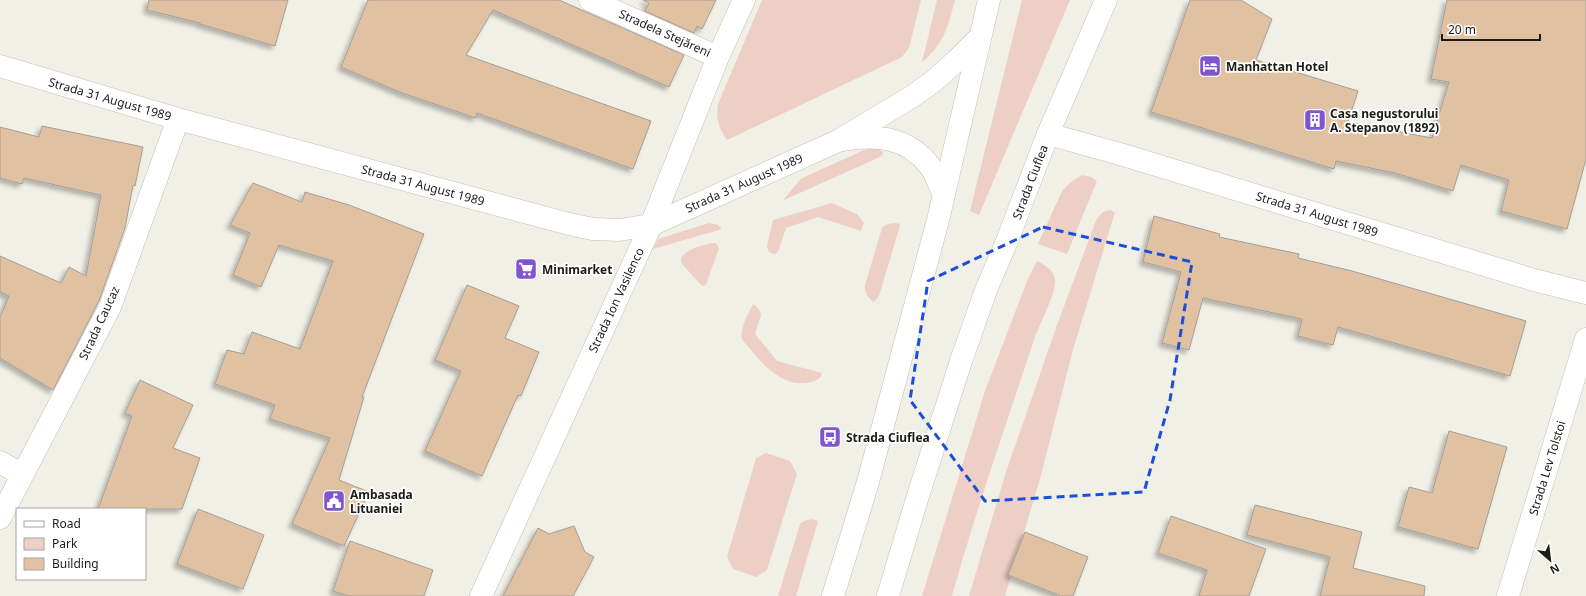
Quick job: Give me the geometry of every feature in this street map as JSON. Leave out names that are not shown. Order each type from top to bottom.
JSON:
[{"type":"main road","name":"Stradela Stejăreni","points":[[590,0],[718,57]]},
{"type":"main road","name":"Strada Ion Vasilenco","points":[[481,596],[651,225],[718,57],[744,0]]},
{"type":"main road","points":[[833,596],[868,482],[944,194],[989,0]]},
{"type":"main road","name":"Strada Ciuflea","points":[[888,596],[961,361],[986,290],[1007,241],[1048,134],[1106,0]]},
{"type":"main road","name":"Strada 31 August 1989","points":[[0,66],[178,119],[568,224],[593,229],[620,230],[651,225],[838,141],[914,96],[958,60],[980,37]]},
{"type":"main road","name":"Strada Caucaz","points":[[0,518],[110,307],[178,119]]},
{"type":"main road","name":"Strada 31 August 1989","points":[[1048,134],[1120,154],[1534,280],[1586,293]]},
{"type":"main road","name":"Strada 31 August 1989","points":[[838,141],[863,137],[902,142],[917,153],[930,167],[944,194]]},
{"type":"main road","name":"Strada Lev Tolstoi","points":[[1508,596],[1586,339]]},
{"type":"main road","points":[[0,462],[22,475]]},
{"type":"highlighted area","points":[[1043,227],[1192,262],[1170,400],[1144,492],[985,501],[910,400],[928,281]]},
{"type":"green space","points":[[762,0],[921,0],[909,48],[902,57],[727,140],[718,123],[718,104]]},
{"type":"green space","points":[[937,0],[955,0],[950,19],[940,42],[922,62]]},
{"type":"green space","points":[[1022,0],[1070,0],[979,215],[970,211]]},
{"type":"green space","points":[[878,148],[883,152],[882,156],[782,201],[801,179],[864,150]]},
{"type":"green space","points":[[1082,175],[1091,177],[1097,181],[1067,254],[1038,244],[1062,191],[1071,182]]},
{"type":"green space","points":[[832,203],[857,214],[864,223],[861,231],[818,217],[786,228],[778,252],[775,254],[769,252],[767,246],[773,220]]},
{"type":"green space","points":[[1110,210],[1115,212],[1073,350],[1040,479],[1005,596],[969,596],[1006,472],[1057,325],[1097,218],[1103,212]]},
{"type":"green space","points":[[709,223],[718,225],[722,229],[653,249],[658,239]]},
{"type":"green space","points":[[888,224],[900,224],[899,229],[879,296],[874,302],[867,295],[865,285],[882,228]]},
{"type":"green space","points":[[711,243],[716,243],[719,248],[706,285],[702,286],[682,264],[681,258],[690,250]]},
{"type":"green space","points":[[1037,261],[1046,266],[1053,273],[1055,285],[1053,293],[1034,340],[1002,436],[952,596],[922,596],[985,391],[1027,281]]},
{"type":"green space","points":[[754,304],[760,311],[761,315],[755,334],[777,361],[822,373],[820,378],[810,382],[791,382],[773,373],[758,359],[741,336],[745,321]]},
{"type":"green space","points":[[766,453],[790,461],[797,474],[767,570],[756,577],[733,569],[727,557],[756,458]]},
{"type":"green space","points":[[811,519],[818,521],[796,596],[778,596],[800,524]]},
{"type":"building","points":[[149,0],[288,0],[275,46],[200,23],[147,10]]},
{"type":"building","points":[[368,0],[559,0],[684,55],[669,87],[493,10],[466,55],[651,121],[633,169],[477,113],[476,118],[402,93],[341,67]]},
{"type":"building","points":[[643,0],[716,0],[702,29],[697,26],[694,33],[645,11],[649,3]]},
{"type":"building","points":[[1190,0],[1241,0],[1272,19],[1256,60],[1358,91],[1348,122],[1432,138],[1449,82],[1431,79],[1447,0],[1586,0],[1586,159],[1567,229],[1501,211],[1509,180],[1461,165],[1453,191],[1395,173],[1336,161],[1334,169],[1151,112]]},
{"type":"building","points":[[42,126],[143,147],[135,186],[133,185],[125,228],[99,301],[53,390],[0,358],[0,317],[9,296],[0,292],[0,256],[61,283],[69,267],[86,276],[101,195],[24,178],[22,184],[0,178],[0,127],[39,137]]},
{"type":"building","points":[[253,183],[302,202],[305,192],[349,205],[424,234],[362,397],[364,397],[339,480],[369,492],[344,546],[292,524],[330,438],[270,419],[275,405],[215,384],[227,350],[244,354],[252,332],[300,349],[333,261],[279,245],[261,287],[233,275],[250,233],[230,225]]},
{"type":"building","points":[[1154,216],[1220,234],[1219,237],[1299,254],[1298,258],[1352,271],[1526,321],[1510,376],[1338,327],[1333,345],[1298,336],[1302,319],[1203,298],[1189,350],[1162,343],[1181,272],[1143,262]]},
{"type":"building","points":[[467,285],[519,306],[505,338],[539,352],[521,396],[518,395],[482,476],[425,451],[461,371],[435,360]]},
{"type":"building","points":[[140,380],[193,405],[173,448],[200,458],[182,509],[98,508],[132,416],[125,413]]},
{"type":"building","points":[[1449,431],[1507,447],[1478,549],[1398,527],[1409,487],[1432,493]]},
{"type":"building","points":[[1255,505],[1362,532],[1353,568],[1425,586],[1424,596],[1320,596],[1330,557],[1247,535]]},
{"type":"building","points":[[198,509],[264,535],[243,589],[177,564]]},
{"type":"building","points":[[1171,516],[1266,549],[1249,596],[1199,596],[1207,570],[1158,553]]},
{"type":"building","points":[[574,526],[585,552],[594,557],[573,596],[503,596],[538,528],[549,534]]},
{"type":"building","points":[[1025,532],[1088,557],[1073,596],[1061,596],[1008,575]]},
{"type":"building","points":[[350,541],[433,570],[424,596],[349,596],[333,591]]},
{"type":"place","name":"Manhattan Hotel","points":[[1210,66]]},
{"type":"place","name":"Casa negustorului A. Stepanov (1892)","points":[[1315,120]]},
{"type":"place","name":"Minimarket","points":[[526,269]]},
{"type":"place","name":"Strada Ciuflea","points":[[830,437]]},
{"type":"place","name":"Ambasada Lituaniei","points":[[334,501]]}]
